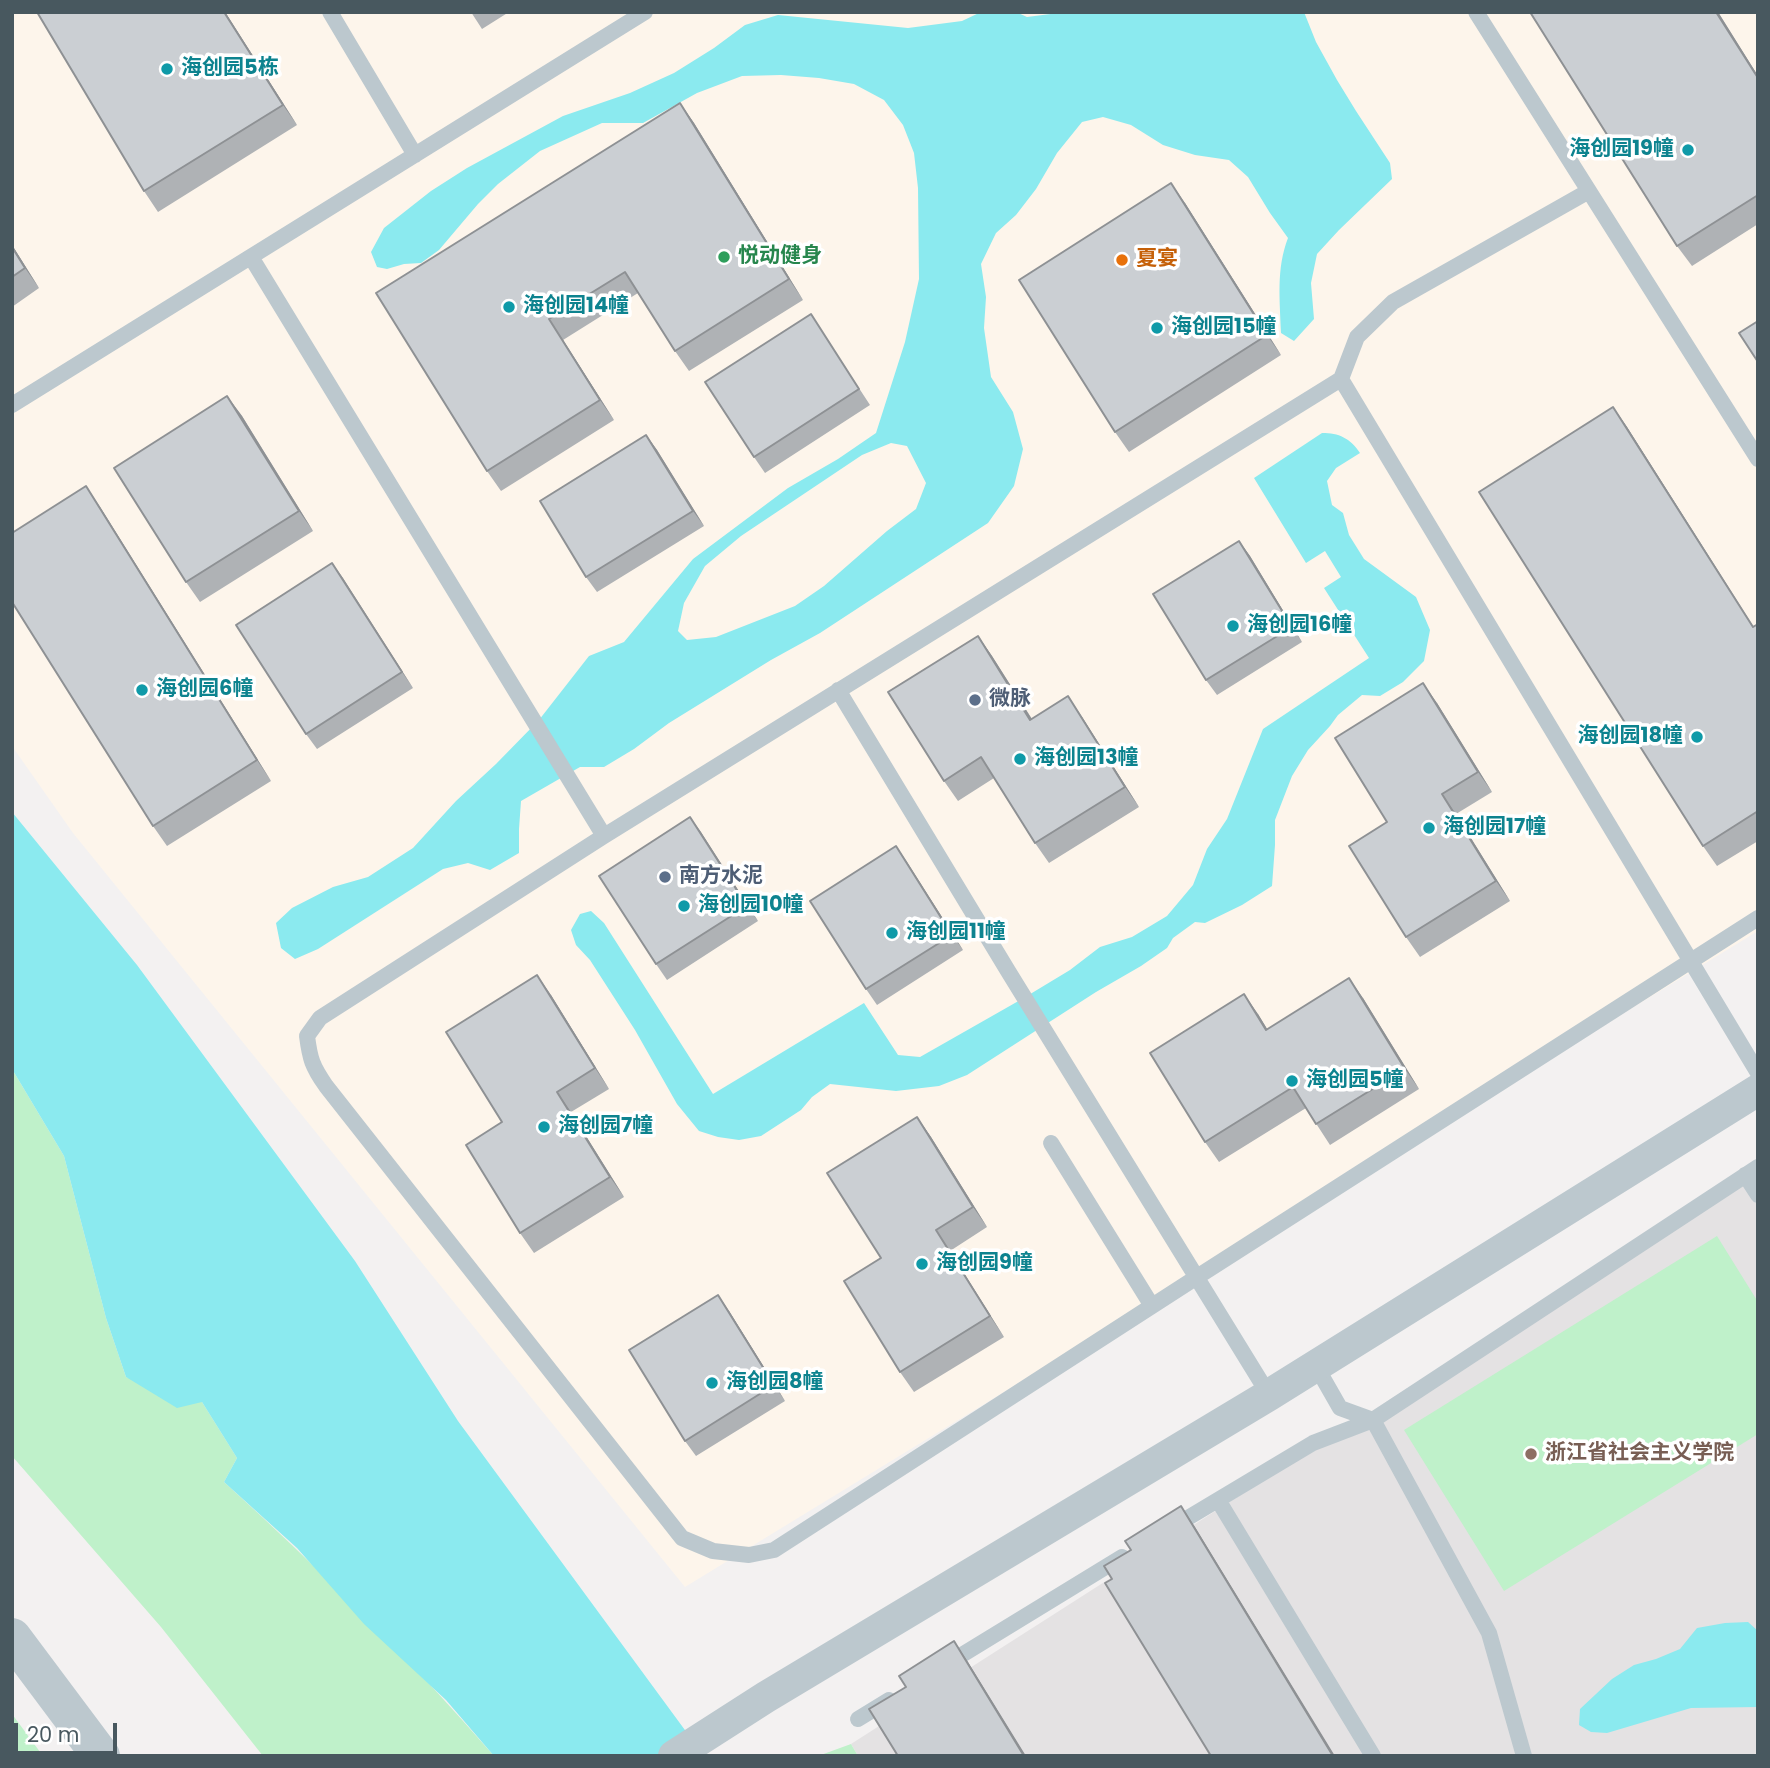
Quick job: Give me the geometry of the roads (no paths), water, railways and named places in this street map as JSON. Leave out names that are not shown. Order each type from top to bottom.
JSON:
[{"type":"street","points":[[674,1756],[766,1697],[1269,1395],[1758,1090]]},
{"type":"street","points":[[12,1637],[101,1756]]},
{"type":"lane","points":[[330,12],[415,155]]},
{"type":"lane","points":[[12,405],[645,12]]},
{"type":"lane","points":[[1476,12],[1758,459]]},
{"type":"lane","points":[[1589,191],[1393,302],[1357,337],[1341,379],[604,836],[320,1018],[307,1036],[309,1055],[313,1067],[326,1086],[682,1538],[713,1551],[749,1555],[774,1550],[1758,918]]},
{"type":"lane","points":[[251,257],[604,836]]},
{"type":"lane","points":[[1341,379],[1758,1073]]},
{"type":"lane","points":[[838,690],[1269,1395]]},
{"type":"lane","points":[[1051,1143],[1152,1306]]},
{"type":"lane","points":[[1159,1535],[1312,1443],[1373,1420],[1751,1171],[1758,1195]]},
{"type":"lane","points":[[1316,1366],[1340,1408],[1373,1420],[1489,1633],[1524,1756]]},
{"type":"lane","points":[[1218,1500],[1373,1756]]},
{"type":"lane","points":[[939,1669],[1136,1549]]},
{"type":"lane","points":[[858,1719],[904,1690]]},
{"type":"water","points":[[981,12],[1016,12],[1027,17],[1066,12],[1304,12],[1316,42],[1337,80],[1390,163],[1392,179],[1317,254],[1311,283],[1314,319],[1294,341],[1281,333],[1280,273],[1288,238],[1248,177],[1229,160],[1195,155],[1163,145],[1131,125],[1103,117],[1082,122],[1057,153],[1036,189],[1016,215],[996,233],[981,264],[986,297],[984,328],[991,377],[1013,412],[1023,449],[1014,486],[988,523],[820,633],[669,723],[604,767],[580,767],[521,801],[519,853],[490,870],[468,863],[443,869],[318,949],[295,959],[281,948],[276,923],[292,908],[333,887],[368,877],[413,848],[456,801],[539,720],[589,656],[624,642],[693,559],[788,488],[876,433],[905,342],[919,279],[918,188],[914,153],[903,125],[884,100],[854,84],[819,78],[742,76],[697,93],[643,123],[602,123],[540,151],[498,184],[439,250],[421,263],[387,269],[377,267],[371,252],[384,228],[431,191],[467,168],[563,116],[630,93],[674,73],[745,25],[778,15],[908,28],[962,21]],"holes":[[[891,443],[907,446],[926,483],[916,509],[824,586],[795,606],[716,637],[687,640],[678,631],[684,603],[705,566],[741,536],[862,455]]]},
{"type":"water","points":[[1322,433],[1344,437],[1360,453],[1336,468],[1327,481],[1332,505],[1343,513],[1349,535],[1364,559],[1416,597],[1430,630],[1424,661],[1403,682],[1380,696],[1362,695],[1338,715],[1308,750],[1292,776],[1275,820],[1272,886],[1242,905],[1205,923],[1195,922],[1173,938],[1167,948],[1141,966],[967,1075],[939,1086],[896,1091],[830,1084],[812,1097],[801,1110],[761,1136],[739,1140],[699,1131],[677,1104],[635,1030],[590,960],[576,945],[571,930],[580,914],[591,911],[604,923],[713,1094],[864,1003],[898,1055],[920,1057],[1070,970],[1100,947],[1132,937],[1167,916],[1193,885],[1207,849],[1227,819],[1263,729],[1369,658],[1324,588],[1341,577],[1325,551],[1306,563],[1254,478]]},
{"type":"water","points":[[12,812],[137,965],[355,1261],[458,1421],[704,1756],[494,1756],[446,1700],[364,1624],[297,1548],[224,1482],[237,1458],[202,1402],[177,1408],[126,1377],[106,1318],[64,1156],[12,1069]]},
{"type":"water","points":[[1748,1622],[1758,1631],[1758,1707],[1691,1708],[1607,1733],[1591,1732],[1579,1725],[1580,1709],[1612,1679],[1634,1665],[1680,1649],[1697,1628]]},
{"type":"place","name":"海创园5栋","points":[[167,69]]},
{"type":"place","name":"海创园19幢","points":[[1688,150]]},
{"type":"place","name":"悦动健身","points":[[724,257]]},
{"type":"place","name":"夏宴","points":[[1122,260]]},
{"type":"place","name":"海创园14幢","points":[[509,307]]},
{"type":"place","name":"海创园15幢","points":[[1157,328]]},
{"type":"place","name":"海创园16幢","points":[[1233,626]]},
{"type":"place","name":"海创园6幢","points":[[142,690]]},
{"type":"place","name":"微脉","points":[[975,700]]},
{"type":"place","name":"海创园18幢","points":[[1697,737]]},
{"type":"place","name":"海创园13幢","points":[[1020,759]]},
{"type":"place","name":"海创园17幢","points":[[1429,828]]},
{"type":"place","name":"南方水泥","points":[[665,877]]},
{"type":"place","name":"海创园10幢","points":[[684,906]]},
{"type":"place","name":"海创园11幢","points":[[892,933]]},
{"type":"place","name":"海创园5幢","points":[[1292,1081]]},
{"type":"place","name":"海创园7幢","points":[[544,1127]]},
{"type":"place","name":"海创园9幢","points":[[922,1264]]},
{"type":"place","name":"海创园8幢","points":[[712,1383]]},
{"type":"place","name":"浙江省社会主义学院","points":[[1531,1454]]}]
